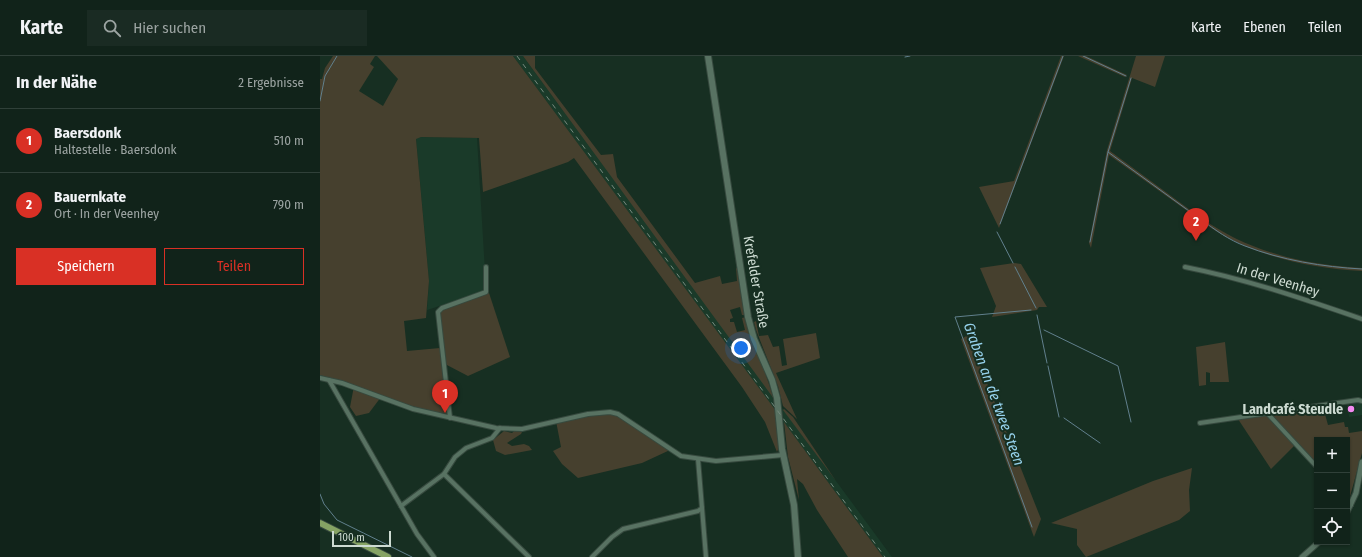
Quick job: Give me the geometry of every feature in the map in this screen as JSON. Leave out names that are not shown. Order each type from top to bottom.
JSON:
[{"type":"main road","name":"Krefelder Straße","points":[[708,56],[748,317],[754,338],[776,392],[783,455],[794,505],[798,557]]},
{"type":"main road","points":[[320,523],[388,557]]},
{"type":"street","points":[[450,418],[438,312],[442,308],[486,292],[486,267]]},
{"type":"street","name":"In der Veenhey","points":[[1185,267],[1223,275],[1280,291],[1362,319]]},
{"type":"street","points":[[320,378],[413,410],[500,428],[522,429],[588,414],[610,412],[618,414],[681,456],[716,461],[783,455]]},
{"type":"street","points":[[329,380],[417,534],[434,557]]},
{"type":"street","points":[[1200,423],[1358,400],[1362,401]]},
{"type":"street","points":[[1268,414],[1314,464]]},
{"type":"street","points":[[401,506],[444,474],[455,457],[466,448],[492,438],[500,428]]},
{"type":"street","points":[[698,459],[706,557]]},
{"type":"street","points":[[1349,509],[1358,484],[1362,462]]},
{"type":"street","points":[[444,474],[529,557]]},
{"type":"street","points":[[592,557],[612,537],[623,529],[698,511],[702,508]]},
{"type":"street","points":[[1302,557],[1316,545]]},
{"type":"shaded area","points":[[333,56],[375,56],[370,64],[374,67],[359,91],[383,106],[398,79],[377,56],[513,56],[776,411],[779,447],[777,452],[765,422],[742,387],[574,158],[568,162],[483,192],[479,138],[421,137],[416,139],[429,281],[426,318],[404,321],[407,351],[440,348],[449,417],[381,397],[369,413],[356,416],[350,407],[354,386],[320,375],[320,79],[322,79],[325,68]]},
{"type":"shaded area","points":[[513,56],[523,56],[892,557],[883,557]]},
{"type":"shaded area","points":[[523,56],[535,56],[535,68],[601,155],[613,154],[617,177],[695,283],[720,276],[722,284],[737,281],[736,268],[738,269],[745,315],[742,315],[740,307],[730,310],[733,318],[730,319],[730,322],[734,322],[737,332],[745,330],[742,318],[746,317],[774,399]]},
{"type":"shaded area","points":[[1061,56],[1064,56],[999,228],[979,187],[1014,181]]},
{"type":"shaded area","points":[[1078,56],[1086,56],[1127,75],[1125,77]]},
{"type":"shaded area","points":[[1136,56],[1165,56],[1155,87],[1132,78],[1110,151],[1201,218],[1200,220],[1109,155],[1091,248],[1089,243],[1107,150]]},
{"type":"shaded area","points":[[416,138],[477,138],[486,288],[483,292],[427,310],[429,281]]},
{"type":"shaded area","points":[[1203,219],[1239,240],[1279,255],[1320,264],[1362,268],[1362,271],[1320,267],[1278,258],[1238,243],[1201,221]]},
{"type":"shaded area","points":[[1014,263],[1021,264],[1047,307],[1039,307],[1037,310],[992,317],[996,306],[980,268]]},
{"type":"shaded area","points":[[489,293],[510,357],[468,376],[445,364],[440,313],[442,310]]},
{"type":"shaded area","points":[[756,321],[759,336],[768,335],[773,347],[779,346],[782,366],[787,365],[783,339],[816,333],[820,358],[776,373],[797,419],[783,406],[778,386],[756,330],[754,322]]},
{"type":"shaded area","points":[[968,335],[1041,519],[1034,537],[961,339]]},
{"type":"shaded area","points":[[1225,342],[1229,382],[1210,382],[1210,373],[1206,372],[1206,385],[1199,386],[1196,347]]},
{"type":"shaded area","points":[[1359,401],[1362,403],[1362,415],[1349,417],[1347,403]]},
{"type":"shaded area","points":[[1323,407],[1328,425],[1344,422],[1345,427],[1348,427],[1349,433],[1362,431],[1362,453],[1350,496],[1350,437],[1314,437],[1314,463],[1273,416],[1273,414]]},
{"type":"shaded area","points":[[784,409],[793,417],[836,481],[783,410]]},
{"type":"shaded area","points":[[600,413],[618,415],[670,450],[642,463],[578,478],[562,464],[553,451],[561,447],[556,421]]},
{"type":"shaded area","points":[[1266,415],[1270,417],[1295,445],[1271,469],[1238,419]]},
{"type":"shaded area","points":[[784,422],[883,557],[848,557],[817,510],[803,484],[797,479],[799,500],[788,457]]},
{"type":"shaded area","points":[[515,430],[523,430],[521,434],[507,443],[512,446],[524,444],[529,446],[532,450],[505,455],[496,451],[493,440],[504,431],[512,433]]},
{"type":"shaded area","points":[[1192,468],[1189,490],[1190,511],[1179,520],[1086,557],[1077,545],[1077,529],[1051,523],[1153,481]]},
{"type":"waterway","points":[[320,101],[325,76],[337,56]]},
{"type":"waterway","points":[[905,57],[910,56]]},
{"type":"waterway","name":"Graben an de twee Steen","points":[[1000,224],[1063,56]]},
{"type":"waterway","points":[[1083,56],[1126,76]]},
{"type":"waterway","points":[[1131,78],[1108,152],[1200,219]]},
{"type":"waterway","points":[[1090,242],[1108,152]]},
{"type":"waterway","points":[[1202,220],[1233,241],[1259,251],[1302,262],[1332,267],[1362,269]]},
{"type":"waterway","name":"Graben an de twee Steen","points":[[997,232],[1013,263]]},
{"type":"waterway","name":"Graben an de twee Steen","points":[[1015,267],[1036,308]]},
{"type":"waterway","name":"Graben an de twee Steen","points":[[1031,310],[955,317],[1032,527]]},
{"type":"waterway","points":[[1037,315],[1047,363]]},
{"type":"waterway","points":[[1044,330],[1118,366],[1131,422]]},
{"type":"waterway","points":[[1048,366],[1059,417]]},
{"type":"waterway","points":[[1064,418],[1100,443]]},
{"type":"waterway","points":[[320,494],[324,504],[337,520],[412,557]]},
{"type":"railway","points":[[517,56],[885,557]]},
{"type":"place","name":"Bauernkate","points":[[1196,241]]},
{"type":"place","name":"Landcafé Steudle","points":[[1351,409]]},
{"type":"place","name":"Baersdonk","points":[[445,413]]}]
